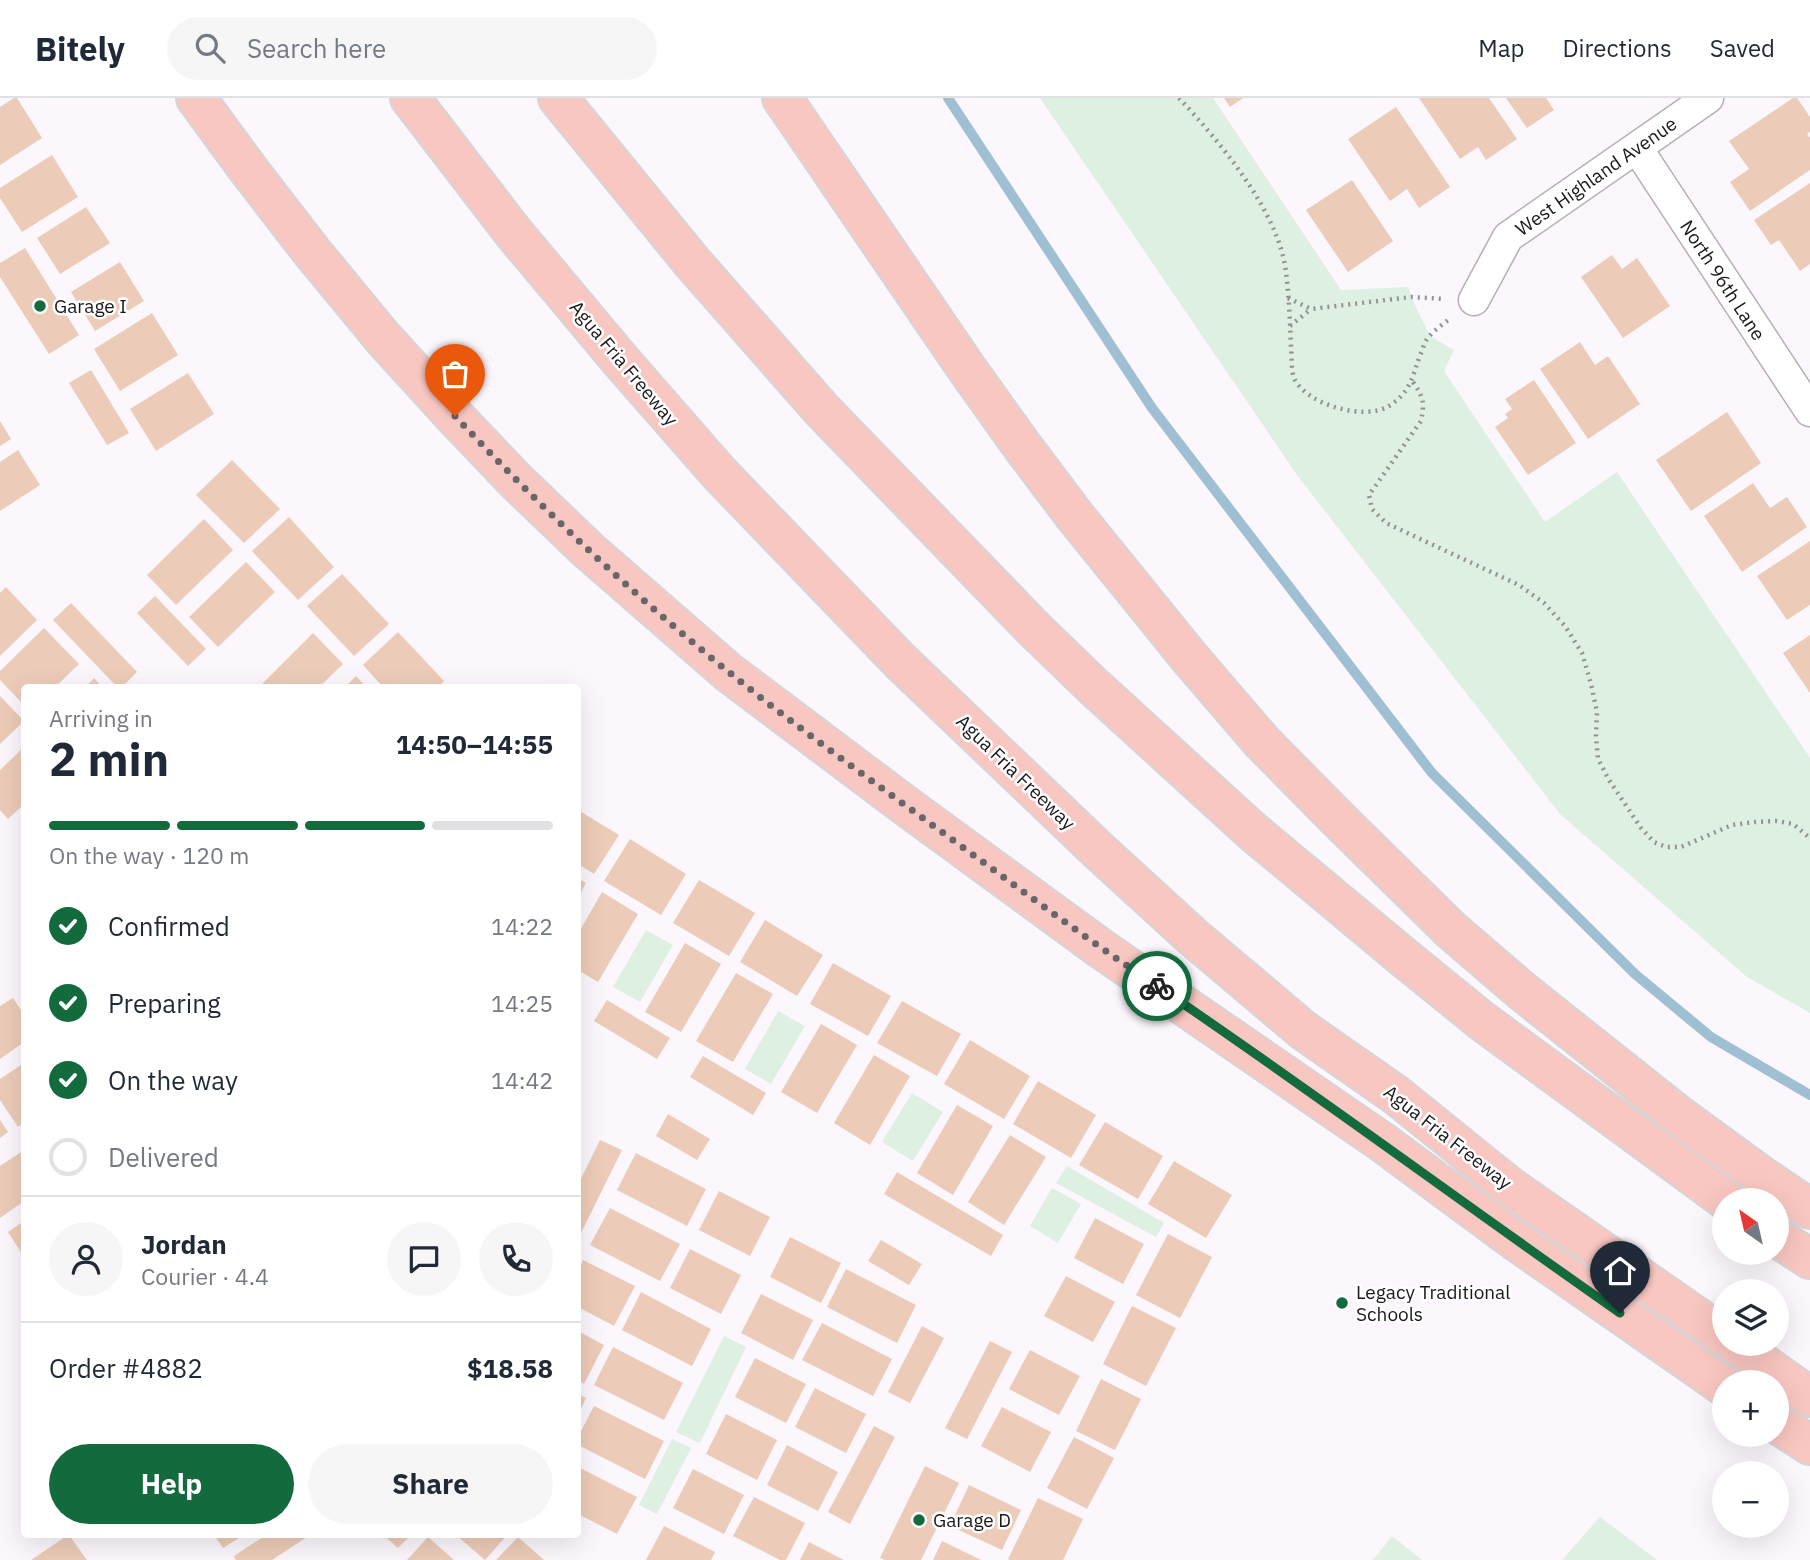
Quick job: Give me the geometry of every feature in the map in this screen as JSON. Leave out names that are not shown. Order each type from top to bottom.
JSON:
[{"type":"highway","points":[[196,98],[312,252],[383,338],[446,407],[516,481],[588,551],[728,672],[1100,948],[1381,1142],[1516,1241],[1712,1378]]},
{"type":"highway","name":"Agua Fria Freeway","points":[[410,98],[513,232],[719,473],[900,661],[1090,843],[1193,937],[1303,1030],[1396,1096],[1510,1187],[1712,1328]]},
{"type":"highway","points":[[558,98],[692,262],[822,410],[1093,686],[1252,831],[1392,947],[1482,1020],[1712,1190]]},
{"type":"highway","points":[[782,98],[1022,446],[1163,625],[1262,742],[1442,921],[1522,991],[1678,1115],[1810,1209]]},
{"type":"highway","points":[[1789,1245],[1810,1259]]},
{"type":"highway","points":[[1752,1356],[1810,1397]]},
{"type":"highway","points":[[1789,1431],[1810,1445]]},
{"type":"street","name":"West Highland Avenue","points":[[1474,300],[1508,237],[1708,98]]},
{"type":"street","name":"North 96th Lane","points":[[1637,148],[1810,411]]},
{"type":"path","points":[[1179,98],[1199,119],[1249,184],[1283,251],[1294,378],[1308,396],[1329,406],[1351,411],[1387,408],[1413,382],[1426,340],[1474,300]]},
{"type":"path","points":[[1290,326],[1311,309],[1411,297],[1474,300]]},
{"type":"path","points":[[1288,298],[1311,309]]},
{"type":"path","points":[[1413,382],[1422,396],[1424,409],[1421,421],[1370,495],[1372,509],[1386,523],[1519,585],[1544,603],[1565,626],[1582,653],[1591,684],[1597,712],[1598,759],[1641,828],[1654,842],[1666,848],[1681,847],[1732,825],[1755,822],[1776,821],[1793,824],[1810,838]]},
{"type":"green space","points":[[1040,98],[1213,98],[1341,290],[1409,287],[1411,297],[1430,336],[1454,350],[1444,371],[1545,522],[1617,472],[1810,758],[1810,1013],[1747,977],[1560,814],[1297,475]]},
{"type":"green space","points":[[646,930],[673,945],[640,1002],[613,987]]},
{"type":"green space","points":[[778,1011],[805,1026],[771,1084],[745,1069]]},
{"type":"green space","points":[[912,1093],[943,1112],[913,1161],[882,1142]]},
{"type":"green space","points":[[1067,1166],[1164,1223],[1156,1237],[1056,1183]]},
{"type":"green space","points":[[1052,1188],[1081,1204],[1058,1243],[1030,1226]]},
{"type":"green space","points":[[724,1336],[746,1347],[700,1443],[676,1432]]},
{"type":"green space","points":[[672,1439],[691,1448],[657,1514],[639,1505]]},
{"type":"green space","points":[[1600,1517],[1657,1560],[1562,1560]]},
{"type":"green space","points":[[1392,1536],[1422,1560],[1373,1560]]},
{"type":"building","points":[[17,98],[42,138],[0,165],[0,107]]},
{"type":"building","points":[[1224,98],[1243,98],[1230,107]]},
{"type":"building","points":[[1419,98],[1489,98],[1517,139],[1486,160],[1478,147],[1460,159]]},
{"type":"building","points":[[1506,98],[1546,98],[1554,110],[1527,128]]},
{"type":"building","points":[[1793,98],[1797,98],[1810,117],[1810,132],[1807,134],[1810,138],[1810,170],[1750,211],[1730,182],[1749,169],[1729,141]]},
{"type":"building","points":[[1396,107],[1450,187],[1419,208],[1407,189],[1390,201],[1348,139]]},
{"type":"building","points":[[52,155],[78,197],[22,232],[0,198],[0,188]]},
{"type":"building","points":[[1352,180],[1393,241],[1348,272],[1306,210]]},
{"type":"building","points":[[1810,183],[1810,264],[1800,271],[1779,240],[1771,245],[1754,220]]},
{"type":"building","points":[[86,207],[110,243],[60,274],[37,238]]},
{"type":"building","name":"Garage I","points":[[25,248],[79,335],[49,354],[0,277],[0,263]]},
{"type":"building","points":[[1612,255],[1622,269],[1637,258],[1670,306],[1623,338],[1581,277]]},
{"type":"building","points":[[120,262],[144,301],[95,331],[71,292]]},
{"type":"building","points":[[152,313],[178,355],[120,391],[94,349]]},
{"type":"building","points":[[1580,342],[1595,365],[1608,356],[1640,404],[1588,439],[1540,369]]},
{"type":"building","points":[[91,370],[129,433],[107,445],[69,383]]},
{"type":"building","points":[[188,373],[214,414],[156,451],[130,409]]},
{"type":"building","points":[[1534,380],[1576,443],[1528,475],[1495,427],[1508,418],[1505,414],[1512,409],[1505,399]]},
{"type":"building","points":[[1727,412],[1761,463],[1691,511],[1656,460]]},
{"type":"building","points":[[0,421],[11,439],[0,446]]},
{"type":"building","points":[[18,450],[40,485],[0,511],[0,462]]},
{"type":"building","points":[[232,460],[280,509],[244,543],[196,495]]},
{"type":"building","points":[[1753,483],[1770,508],[1787,497],[1807,527],[1742,572],[1704,516]]},
{"type":"building","points":[[289,517],[334,567],[298,600],[252,551]]},
{"type":"building","points":[[204,519],[233,550],[176,605],[147,575]]},
{"type":"building","points":[[1810,541],[1810,605],[1787,620],[1757,576]]},
{"type":"building","points":[[246,562],[275,592],[218,647],[189,617]]},
{"type":"building","points":[[342,574],[389,624],[354,656],[307,606]]},
{"type":"building","points":[[6,587],[37,620],[0,656],[0,593]]},
{"type":"building","points":[[155,596],[206,649],[188,666],[137,613]]},
{"type":"building","points":[[71,603],[137,672],[125,684],[114,684],[53,620]]},
{"type":"building","points":[[44,628],[79,664],[58,684],[21,684],[21,702],[0,680],[0,671]]},
{"type":"building","points":[[398,632],[444,681],[441,684],[380,684],[363,665]]},
{"type":"building","points":[[313,633],[343,664],[322,684],[262,684]]},
{"type":"building","points":[[1810,635],[1810,693],[1783,653]]},
{"type":"building","points":[[356,676],[363,684],[348,684]]},
{"type":"building","points":[[94,678],[99,684],[89,684]]},
{"type":"building","points":[[0,696],[21,718],[21,724],[0,744]]},
{"type":"building","points":[[21,750],[21,807],[8,819],[0,810],[0,770]]},
{"type":"building","points":[[581,812],[619,835],[594,874],[581,866]]},
{"type":"building","points":[[630,839],[686,874],[661,915],[604,881]]},
{"type":"building","points":[[581,880],[586,883],[581,892]]},
{"type":"building","points":[[699,880],[755,913],[729,956],[673,923]]},
{"type":"building","points":[[602,892],[638,914],[598,982],[581,972],[581,929]]},
{"type":"building","points":[[765,920],[823,955],[797,996],[740,962]]},
{"type":"building","points":[[685,943],[721,964],[681,1032],[645,1012]]},
{"type":"building","points":[[833,963],[891,996],[868,1036],[810,1004]]},
{"type":"building","points":[[736,973],[773,994],[733,1062],[696,1041]]},
{"type":"building","points":[[13,998],[21,1010],[21,1044],[0,1059],[0,1006]]},
{"type":"building","points":[[607,1000],[670,1038],[657,1059],[594,1021]]},
{"type":"building","points":[[902,1001],[961,1034],[937,1076],[877,1043]]},
{"type":"building","points":[[821,1024],[857,1045],[817,1113],[781,1092]]},
{"type":"building","points":[[970,1040],[1030,1076],[1004,1119],[944,1084]]},
{"type":"building","points":[[874,1055],[910,1076],[870,1145],[834,1123]]},
{"type":"building","points":[[703,1056],[766,1093],[753,1115],[690,1077]]},
{"type":"building","points":[[21,1065],[21,1124],[18,1127],[0,1100],[0,1079]]},
{"type":"building","points":[[1038,1081],[1096,1115],[1071,1158],[1013,1124]]},
{"type":"building","points":[[957,1105],[993,1126],[953,1195],[917,1173]]},
{"type":"building","points":[[668,1114],[710,1139],[697,1160],[656,1136]]},
{"type":"building","points":[[0,1120],[8,1132],[0,1138]]},
{"type":"building","points":[[1105,1122],[1163,1156],[1138,1199],[1079,1165]]},
{"type":"building","points":[[1010,1135],[1046,1157],[1004,1225],[968,1202]]},
{"type":"building","points":[[600,1140],[622,1150],[581,1233],[581,1179]]},
{"type":"building","points":[[21,1152],[21,1203],[0,1218],[0,1166]]},
{"type":"building","points":[[636,1153],[706,1189],[687,1226],[617,1190]]},
{"type":"building","points":[[1174,1161],[1232,1195],[1206,1238],[1148,1204]]},
{"type":"building","points":[[897,1172],[1003,1235],[991,1256],[884,1194]]},
{"type":"building","points":[[719,1191],[770,1217],[750,1256],[699,1230]]},
{"type":"building","points":[[610,1208],[680,1244],[660,1281],[590,1245]]},
{"type":"building","points":[[1095,1218],[1144,1244],[1123,1284],[1074,1258]]},
{"type":"building","points":[[21,1223],[21,1252],[8,1232]]},
{"type":"building","points":[[1168,1234],[1212,1257],[1180,1318],[1136,1295]]},
{"type":"building","points":[[790,1237],[841,1263],[821,1303],[770,1277]]},
{"type":"building","points":[[881,1240],[922,1264],[909,1285],[868,1261]]},
{"type":"building","points":[[690,1249],[741,1275],[721,1314],[670,1288]]},
{"type":"building","points":[[583,1260],[635,1286],[614,1326],[581,1309]]},
{"type":"building","points":[[846,1269],[916,1305],[897,1343],[827,1307]]},
{"type":"building","points":[[1066,1276],[1115,1302],[1093,1342],[1044,1316]]},
{"type":"building","points":[[641,1292],[711,1329],[692,1366],[622,1330]]},
{"type":"building","points":[[761,1294],[813,1320],[793,1360],[741,1333]]},
{"type":"building","points":[[1132,1306],[1176,1328],[1146,1386],[1103,1364]]},
{"type":"building","points":[[822,1323],[892,1359],[873,1396],[802,1360]]},
{"type":"building","points":[[922,1326],[944,1338],[910,1403],[888,1392]]},
{"type":"building","points":[[581,1333],[604,1345],[584,1384],[581,1382]]},
{"type":"building","points":[[990,1341],[1012,1352],[967,1439],[945,1428]]},
{"type":"building","points":[[613,1347],[683,1383],[664,1420],[594,1385]]},
{"type":"building","points":[[1030,1350],[1080,1376],[1059,1415],[1009,1389]]},
{"type":"building","points":[[755,1358],[806,1384],[786,1423],[735,1397]]},
{"type":"building","points":[[1101,1379],[1141,1399],[1115,1450],[1076,1431]]},
{"type":"building","points":[[815,1388],[866,1414],[846,1453],[795,1427]]},
{"type":"building","points":[[581,1396],[586,1398],[581,1409]]},
{"type":"building","points":[[594,1406],[664,1441],[645,1479],[581,1447],[581,1431]]},
{"type":"building","points":[[1002,1407],[1051,1432],[1030,1472],[981,1446]]},
{"type":"building","points":[[726,1414],[777,1440],[757,1480],[706,1454]]},
{"type":"building","points":[[874,1426],[895,1437],[850,1524],[828,1512]]},
{"type":"building","points":[[1074,1437],[1114,1458],[1087,1509],[1047,1488]]},
{"type":"building","points":[[787,1445],[838,1472],[818,1511],[767,1485]]},
{"type":"building","name":"Garage D","points":[[925,1466],[959,1483],[921,1560],[880,1558]]},
{"type":"building","points":[[581,1469],[637,1497],[617,1534],[581,1516]]},
{"type":"building","points":[[693,1469],[744,1495],[724,1534],[673,1508]]},
{"type":"building","points":[[969,1485],[1021,1510],[1002,1550],[950,1526]]},
{"type":"building","points":[[754,1497],[805,1523],[786,1560],[780,1560],[733,1536]]},
{"type":"building","points":[[1038,1498],[1083,1519],[1063,1560],[1010,1560],[1008,1559]]},
{"type":"building","points":[[664,1526],[715,1552],[711,1560],[646,1560]]},
{"type":"building","points":[[64,1538],[71,1538],[87,1560],[31,1560]]},
{"type":"building","points":[[216,1538],[239,1538],[223,1548]]},
{"type":"building","points":[[261,1538],[305,1538],[272,1560],[236,1560],[234,1556]]},
{"type":"building","points":[[386,1538],[408,1538],[398,1548]]},
{"type":"building","points":[[429,1538],[454,1560],[407,1560]]},
{"type":"building","points":[[459,1538],[504,1538],[485,1560]]},
{"type":"building","points":[[519,1538],[544,1560],[496,1560]]},
{"type":"building","points":[[942,1541],[981,1560],[933,1560]]},
{"type":"building","points":[[809,1542],[844,1560],[800,1560]]},
{"type":"waterway","points":[[948,98],[1152,408],[1432,773],[1635,974],[1711,1037],[1810,1095]]},
{"type":"way so far","points":[[455,416],[516,481],[588,551],[728,672],[1100,948],[1157,986]]},
{"type":"place","name":"Garage I","points":[[40,306]]},
{"type":"place","name":"Legacy Traditional Schools","points":[[1342,1303]]},
{"type":"place","name":"Garage D","points":[[919,1520]]},
{"type":"route","points":[[1157,986],[1620,1313]]}]
